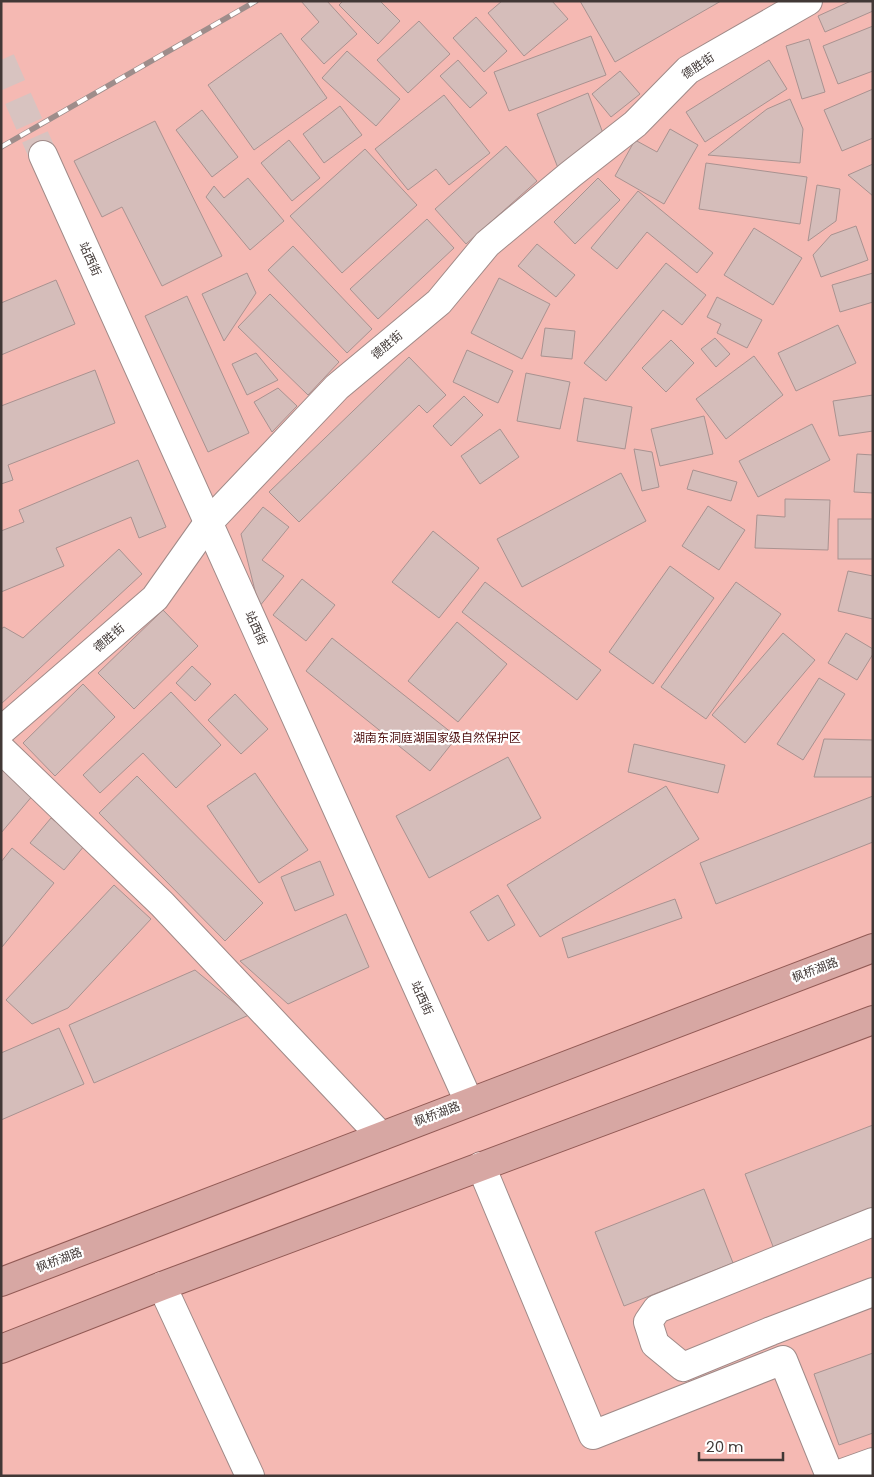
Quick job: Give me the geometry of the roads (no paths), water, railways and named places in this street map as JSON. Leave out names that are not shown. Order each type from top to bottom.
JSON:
[{"type":"main road","name":"枫桥湖路","points":[[1,1282],[873,948]]},
{"type":"main road","points":[[1,1349],[162,1286],[873,1020]]},
{"type":"street","name":"德胜街","points":[[1,731],[155,598],[208,523],[336,387],[439,302],[487,244],[635,124],[688,70],[808,1]]},
{"type":"street","name":"站西街","points":[[43,155],[469,1102]]},
{"type":"street","points":[[1,749],[162,904],[382,1136]]},
{"type":"street","points":[[481,1166],[593,1435],[783,1360]]},
{"type":"street","points":[[873,1222],[657,1309],[648,1322],[655,1344],[684,1367],[771,1330],[873,1292]]},
{"type":"street","points":[[162,1286],[250,1476]]},
{"type":"street","points":[[771,1330],[830,1476]]},
{"type":"street","points":[[834,1476],[873,1462]]},
{"type":"tunnel","points":[[1,60],[43,155]]},
{"type":"railway","points":[[1,147],[256,1]]},
{"type":"park label","name":"湖南东洞庭湖国家级自然保护区","points":[[437,738]]}]
